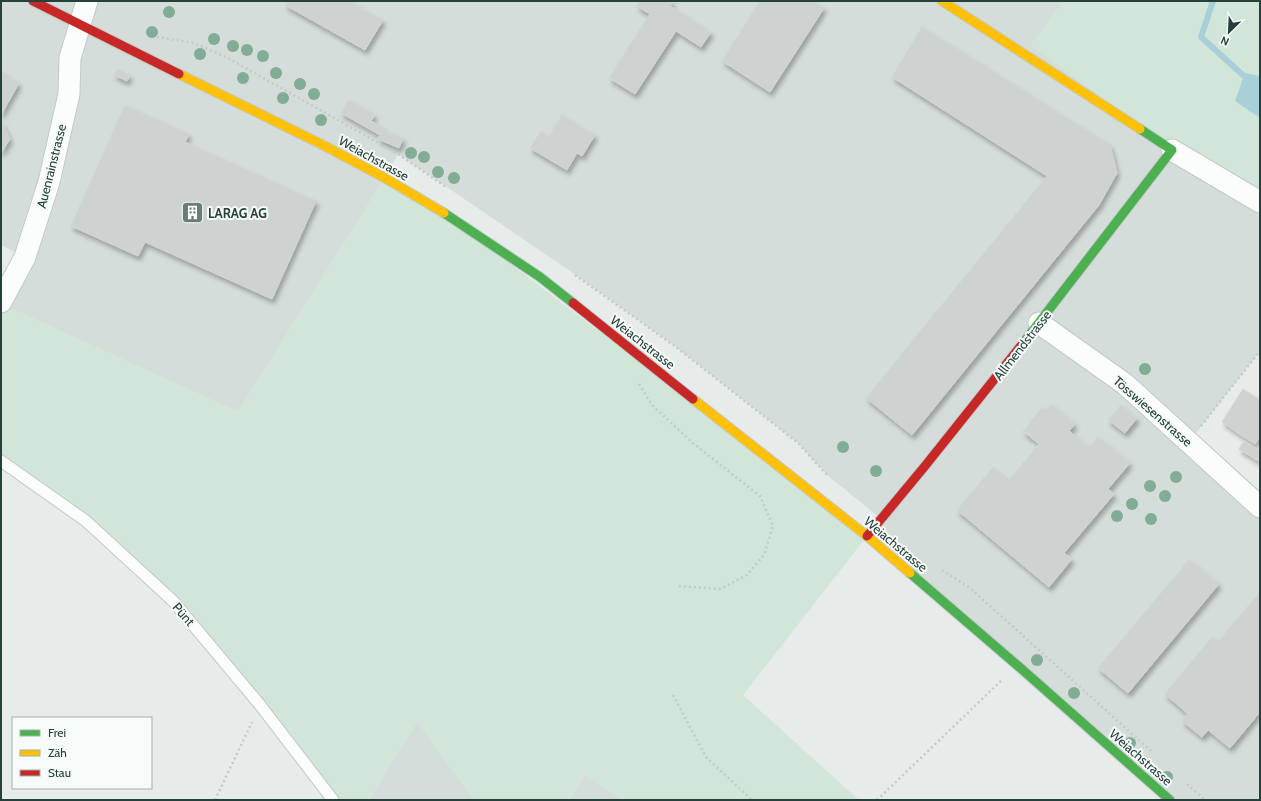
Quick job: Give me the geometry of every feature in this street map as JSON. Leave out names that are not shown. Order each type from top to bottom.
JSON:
[{"type":"main road","name":"Weiachstrasse","points":[[33,1],[321,144],[385,178],[445,214],[540,277],[867,536],[1017,665],[1170,800]]},
{"type":"main road","points":[[942,1],[1172,150]]},
{"type":"main road","name":"Allmendstrasse","points":[[867,536],[926,466],[1039,323],[1172,150]]},
{"type":"street","points":[[80,25],[88,1]]},
{"type":"street","name":"Auenrainstrasse","points":[[1,302],[25,257],[49,182],[69,94],[70,58],[80,25]]},
{"type":"street","points":[[1172,150],[1260,202]]},
{"type":"street","name":"Tösswiesenstrasse","points":[[1039,323],[1124,384],[1260,508]]},
{"type":"lane","name":"Pünt","points":[[1,461],[86,521],[173,601],[260,705],[332,800]]},
{"type":"path","points":[[1189,442],[1260,351]]},
{"type":"path","points":[[635,353],[637,380],[652,405],[694,444],[760,496],[773,526],[764,555],[747,575],[720,588],[677,586]]},
{"type":"path","points":[[877,800],[1017,665]]},
{"type":"path","points":[[673,695],[706,757],[752,800]]},
{"type":"path","points":[[215,800],[260,705]]},
{"type":"shaded area","points":[[1,1],[1064,1],[1031,45],[1260,202],[1260,351],[1189,442],[1260,507],[1260,800],[1170,800],[867,536],[880,518],[827,475],[798,443],[676,347],[579,277],[398,154],[385,178],[238,412],[1,304],[25,257],[1,245]]},
{"type":"shaded area","points":[[417,721],[474,800],[369,800]]},
{"type":"shaded area","points":[[585,775],[623,800],[569,800]]},
{"type":"green space","points":[[1064,1],[1260,1],[1260,202],[1172,150],[1031,45]]},
{"type":"green space","points":[[385,178],[445,214],[867,536],[743,695],[859,800],[623,800],[585,775],[569,800],[474,800],[417,721],[369,800],[333,800],[173,601],[86,521],[1,461],[1,304],[238,412]]},
{"type":"water","points":[[1245,73],[1260,76],[1260,118],[1235,101]]},
{"type":"building","points":[[288,1],[349,1],[383,20],[365,50],[285,5]]},
{"type":"building","points":[[640,1],[673,1],[670,6],[711,32],[701,47],[676,31],[635,94],[609,78],[650,14],[637,6]]},
{"type":"building","points":[[760,1],[813,1],[824,8],[770,92],[722,61]]},
{"type":"building","points":[[922,27],[1110,145],[1117,173],[1099,205],[912,435],[866,398],[1047,176],[892,77]]},
{"type":"building","points":[[117,69],[130,75],[127,81],[114,75]]},
{"type":"building","points":[[1,71],[19,83],[1,115]]},
{"type":"building","points":[[349,100],[375,115],[371,121],[384,128],[380,135],[341,113]]},
{"type":"building","name":"LARAG AG","points":[[125,105],[189,134],[185,142],[316,201],[272,299],[145,242],[138,256],[71,226]]},
{"type":"building","points":[[562,115],[595,135],[582,156],[549,136]]},
{"type":"building","points":[[1,121],[10,139],[1,153]]},
{"type":"building","points":[[383,130],[403,138],[399,148],[378,139]]},
{"type":"building","points":[[541,131],[577,153],[567,170],[530,148]]},
{"type":"building","points":[[1243,389],[1260,400],[1238,433],[1222,422]]},
{"type":"building","points":[[1260,400],[1260,436],[1255,444],[1238,433]]},
{"type":"building","points":[[1051,404],[1075,424],[1069,431],[1089,447],[1098,437],[1130,463],[1108,489],[1114,494],[1064,553],[1072,559],[1049,587],[957,510],[993,467],[1008,481],[1039,444],[1023,431],[1043,407],[1046,410]]},
{"type":"building","points":[[1121,405],[1137,418],[1125,433],[1108,420]]},
{"type":"building","points":[[1244,441],[1260,451],[1260,462],[1239,449]]},
{"type":"building","points":[[1189,560],[1219,584],[1128,693],[1098,668]]},
{"type":"building","points":[[1260,592],[1260,712],[1230,748],[1208,730],[1202,737],[1182,721],[1188,714],[1165,694],[1212,637],[1218,642]]},
{"type":"waterway","points":[[1213,1],[1201,37],[1244,76]]},
{"type":"traffic: fast","points":[[1024,342],[1172,150],[1140,129]]},
{"type":"traffic: fast","points":[[444,213],[540,277],[573,303]]},
{"type":"traffic: fast","points":[[910,573],[1170,800]]},
{"type":"traffic: slow","points":[[942,1],[1140,129]]},
{"type":"traffic: slow","points":[[179,74],[321,144],[385,178],[444,213]]},
{"type":"traffic: slow","points":[[693,399],[867,536],[910,573]]},
{"type":"traffic: jam","points":[[33,1],[179,74]]},
{"type":"traffic: jam","points":[[573,303],[693,399]]},
{"type":"traffic: jam","points":[[867,536],[1024,342]]},
{"type":"place","name":"LARAG AG","points":[[193,213]]}]
